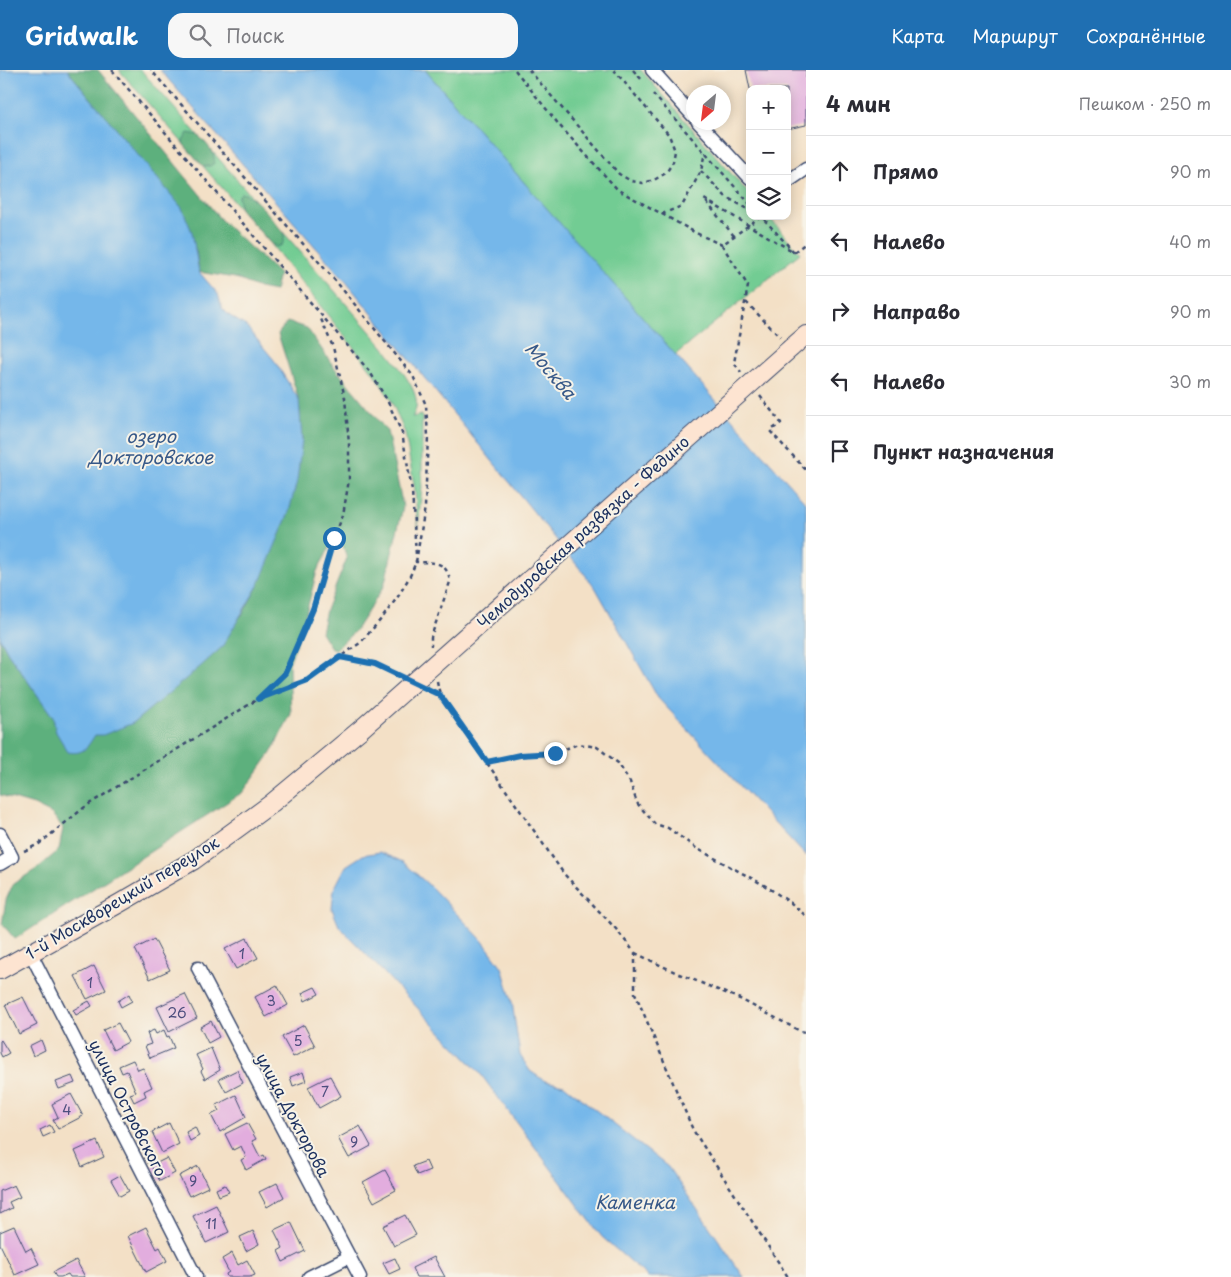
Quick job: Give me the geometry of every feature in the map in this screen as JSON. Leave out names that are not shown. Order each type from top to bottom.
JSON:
[{"type":"street","points":[[652,70],[686,108]]},
{"type":"street","points":[[705,130],[747,175]]},
{"type":"street","points":[[791,179],[806,169]]},
{"type":"street","name":"Чемодуровская развязка - Федино","points":[[360,730],[806,335]]},
{"type":"street","name":"1-й Москворецкий переулок","points":[[0,970],[194,860],[272,803],[360,730]]},
{"type":"street","points":[[0,834],[12,857],[0,864]]},
{"type":"street","name":"улица Островского","points":[[31,954],[196,1277]]},
{"type":"street","name":"улица Докторова","points":[[198,968],[360,1277]]},
{"type":"street","points":[[309,1277],[349,1257]]},
{"type":"path","points":[[112,70],[370,372],[387,400],[402,433],[412,491],[416,562]]},
{"type":"path","points":[[12,857],[39,844],[86,806],[258,699],[308,680],[360,643],[383,617],[410,576],[416,562],[425,507],[428,436],[426,405],[413,376],[302,242],[151,70]]},
{"type":"path","points":[[515,70],[560,126],[618,190],[696,233],[722,245],[756,220]]},
{"type":"path","points":[[529,70],[619,174],[631,181],[643,183],[654,180],[666,173],[673,162],[675,151],[670,135],[614,70]]},
{"type":"path","points":[[633,70],[646,85]]},
{"type":"path","points":[[652,92],[746,199]]},
{"type":"path","points":[[662,214],[682,206],[701,171],[705,152]]},
{"type":"path","points":[[701,171],[726,197],[746,208]]},
{"type":"path","points":[[734,236],[704,199],[794,252]]},
{"type":"path","points":[[765,220],[794,252]]},
{"type":"path","points":[[794,252],[806,243]]},
{"type":"path","points":[[746,302],[791,348]]},
{"type":"path","points":[[258,699],[285,673],[313,609],[343,515],[349,480],[349,444],[345,398],[333,347],[320,315]]},
{"type":"path","points":[[416,562],[435,563],[443,566],[449,573],[450,582],[431,637],[431,649]]},
{"type":"path","points":[[340,657],[375,664],[399,676]]},
{"type":"path","points":[[436,677],[440,695],[564,874],[616,929],[635,953],[740,999],[800,1031],[806,1032]]},
{"type":"path","points":[[424,687],[440,695]]},
{"type":"path","points":[[487,762],[520,755],[555,753],[578,744],[597,747],[618,763],[630,782],[637,803],[655,824],[668,828],[696,848],[764,885],[791,903],[806,916]]},
{"type":"path","points":[[635,953],[635,993],[693,1130],[788,1277]]},
{"type":"green space","points":[[67,70],[98,70],[222,221],[279,274],[275,291],[259,288],[235,278],[199,272],[196,250],[91,99]]},
{"type":"green space","points":[[119,70],[141,70],[368,329],[409,382],[416,399],[416,408],[412,417],[422,415],[422,487],[418,528],[415,491],[405,433],[391,400],[373,372],[271,244]]},
{"type":"green space","points":[[425,70],[641,70],[686,122],[686,130],[693,130],[746,190],[746,220],[771,220],[800,253],[675,355]]},
{"type":"green space","points":[[188,133],[198,135],[207,144],[212,151],[214,163],[210,166],[203,166],[184,145],[183,141]]},
{"type":"green space","points":[[241,193],[246,194],[258,203],[284,233],[282,245],[277,247],[271,244],[240,209],[238,197]]},
{"type":"green space","points":[[287,322],[307,328],[334,367],[387,431],[403,507],[384,586],[356,630],[336,649],[331,648],[321,632],[326,610],[347,558],[342,543],[330,547],[317,571],[303,625],[289,664],[291,714],[271,753],[243,792],[15,939],[2,924],[6,900],[13,884],[38,868],[59,850],[63,828],[52,814],[34,805],[0,795],[0,638],[8,653],[53,717],[56,732],[95,735],[133,723],[159,701],[242,615],[259,584],[272,550],[302,440],[299,400],[278,334]]},
{"type":"water","name":"озеро Докторовское","points":[[0,70],[67,70],[182,208],[192,232],[199,272],[218,294],[222,308],[230,316],[246,326],[274,360],[299,400],[302,440],[297,481],[288,515],[259,584],[222,647],[133,723],[103,735],[95,735],[84,749],[73,753],[68,752],[56,732],[53,717],[8,653],[0,638]]},
{"type":"water","name":"Москва","points":[[160,70],[425,70],[806,503],[806,856],[658,698],[595,587],[347,283]]},
{"type":"water","name":"Каменка","points":[[380,852],[403,862],[431,887],[482,940],[502,967],[512,1002],[520,1055],[530,1071],[545,1081],[564,1085],[668,1167],[744,1277],[648,1277],[602,1237],[479,1072],[339,926],[332,909],[334,889],[346,866],[363,855]]},
{"type":"building","points":[[746,70],[806,70],[806,125],[791,128],[791,85],[749,85]]},
{"type":"building","points":[[247,938],[258,958],[236,969],[225,949]]},
{"type":"building","points":[[154,939],[170,970],[150,979],[135,949]]},
{"type":"building","points":[[94,966],[106,990],[87,999],[75,976]]},
{"type":"building","points":[[277,985],[288,1005],[266,1017],[255,997]]},
{"type":"building","points":[[315,987],[319,994],[305,1001],[302,993]]},
{"type":"building","points":[[129,994],[132,1001],[121,1007],[118,1001]]},
{"type":"building","points":[[185,994],[197,1018],[169,1032],[157,1007]]},
{"type":"building","points":[[23,997],[37,1025],[19,1034],[5,1005]]},
{"type":"building","points":[[89,1001],[92,1006],[76,1015],[73,1010]]},
{"type":"building","points":[[211,1021],[219,1037],[208,1043],[200,1027]]},
{"type":"building","points":[[118,1023],[128,1042],[113,1050],[103,1030]]},
{"type":"building","points":[[304,1025],[315,1046],[293,1057],[282,1037]]},
{"type":"building","points":[[154,1030],[156,1034],[164,1030],[174,1048],[150,1058],[145,1046],[151,1044],[147,1033]]},
{"type":"building","points":[[1,1040],[9,1053],[2,1057],[0,1053]]},
{"type":"building","points":[[41,1040],[45,1050],[33,1056],[29,1046]]},
{"type":"building","points":[[211,1048],[220,1070],[205,1079],[201,1071],[203,1069],[196,1055]]},
{"type":"building","points":[[133,1060],[138,1070],[143,1068],[152,1087],[144,1091],[146,1096],[134,1102],[130,1094],[136,1092],[127,1071],[122,1073],[119,1066]]},
{"type":"building","points":[[237,1070],[243,1083],[226,1092],[219,1079]]},
{"type":"building","points":[[303,1072],[306,1081],[293,1086],[290,1077]]},
{"type":"building","points":[[72,1076],[75,1083],[59,1089],[56,1082]]},
{"type":"building","points":[[330,1076],[341,1096],[319,1108],[308,1087]]},
{"type":"building","points":[[71,1094],[83,1116],[58,1129],[53,1120],[58,1117],[52,1104]]},
{"type":"building","points":[[236,1095],[246,1117],[220,1132],[211,1115],[219,1111],[216,1105]]},
{"type":"building","points":[[169,1123],[179,1144],[162,1153],[152,1132]]},
{"type":"building","points":[[247,1123],[256,1139],[252,1141],[260,1157],[264,1155],[266,1159],[246,1170],[241,1160],[246,1157],[241,1146],[233,1150],[225,1134]]},
{"type":"building","points":[[50,1125],[54,1132],[43,1137],[40,1130]]},
{"type":"building","points":[[360,1126],[371,1146],[349,1158],[338,1138]]},
{"type":"building","points":[[195,1127],[199,1136],[190,1141],[186,1132]]},
{"type":"building","points":[[97,1141],[104,1157],[82,1167],[75,1151]]},
{"type":"building","points":[[167,1158],[175,1173],[160,1181],[151,1166]]},
{"type":"building","points":[[426,1161],[430,1170],[417,1175],[413,1166]]},
{"type":"building","points":[[198,1166],[208,1187],[189,1196],[179,1176]]},
{"type":"building","points":[[385,1170],[396,1190],[374,1202],[363,1182]]},
{"type":"building","points":[[120,1175],[129,1191],[120,1196],[111,1180]]},
{"type":"building","points":[[277,1183],[284,1197],[267,1207],[259,1192]]},
{"type":"building","points":[[14,1185],[20,1197],[9,1202],[12,1208],[0,1214],[0,1191]]},
{"type":"building","points":[[225,1185],[229,1192],[219,1196],[216,1189]]},
{"type":"building","points":[[216,1205],[229,1232],[206,1243],[193,1216]]},
{"type":"building","points":[[405,1215],[416,1235],[394,1246],[383,1226]]},
{"type":"building","points":[[291,1222],[305,1251],[283,1262],[278,1251],[283,1248],[274,1230]]},
{"type":"building","points":[[14,1226],[26,1251],[31,1248],[39,1264],[15,1275],[0,1244],[0,1232]]},
{"type":"building","points":[[146,1227],[157,1249],[160,1247],[167,1261],[146,1272],[128,1236]]},
{"type":"building","points":[[253,1231],[259,1244],[246,1251],[240,1237]]},
{"type":"building","points":[[232,1253],[238,1265],[247,1260],[255,1275],[250,1277],[227,1277],[226,1274],[229,1272],[222,1259]]},
{"type":"building","points":[[434,1257],[445,1277],[416,1277],[412,1268]]},
{"type":"building","points":[[395,1258],[400,1269],[389,1274],[383,1263]]},
{"type":"building","points":[[76,1260],[85,1277],[70,1277],[68,1274],[56,1277],[53,1272]]},
{"type":"route","points":[[334,538],[313,609],[285,673],[258,699],[308,680],[340,657],[375,664],[440,695],[487,762],[520,755],[555,753]]}]
